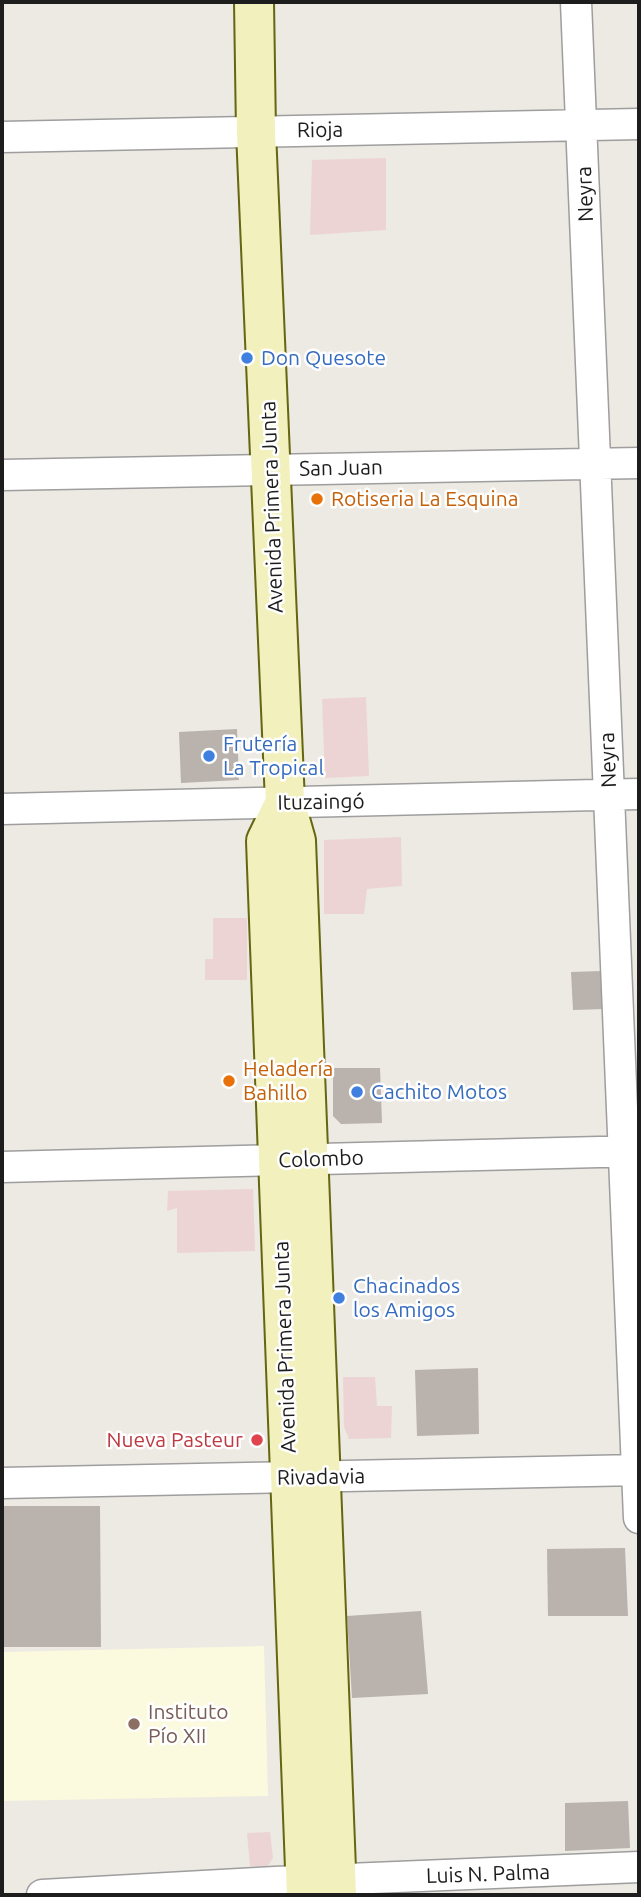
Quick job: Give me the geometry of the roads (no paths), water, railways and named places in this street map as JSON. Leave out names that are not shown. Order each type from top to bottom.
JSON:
[{"type":"main road","name":"Avenida Primera Junta","points":[[254,2],[256,132],[285,802],[266,841],[293,1160],[321,1888]]},
{"type":"street","name":"Neyra","points":[[576,2],[610,794],[632,1151],[639,1518]]},
{"type":"street","name":"Rioja","points":[[2,137],[639,124]]},
{"type":"street","name":"San Juan","points":[[2,475],[639,463]]},
{"type":"street","name":"Ituzaingó","points":[[2,809],[639,794]]},
{"type":"street","name":"Colombo","points":[[2,1167],[632,1151]]},
{"type":"street","name":"Rivadavia","points":[[2,1483],[638,1470]]},
{"type":"street","name":"Luis N. Palma","points":[[42,1895],[321,1888],[639,1867]]},
{"type":"place","name":"Don Quesote","points":[[247,358]]},
{"type":"place","name":"Rotiseria La Esquina","points":[[317,499]]},
{"type":"place","name":"Frutería La Tropical","points":[[209,756]]},
{"type":"place","name":"Heladería Bahillo","points":[[229,1081]]},
{"type":"place","name":"Cachito Motos","points":[[357,1092]]},
{"type":"place","name":"Chacinados los Amigos","points":[[339,1298]]},
{"type":"place","name":"Nueva Pasteur","points":[[257,1440]]},
{"type":"place","name":"Instituto Pío XII","points":[[134,1724]]}]
